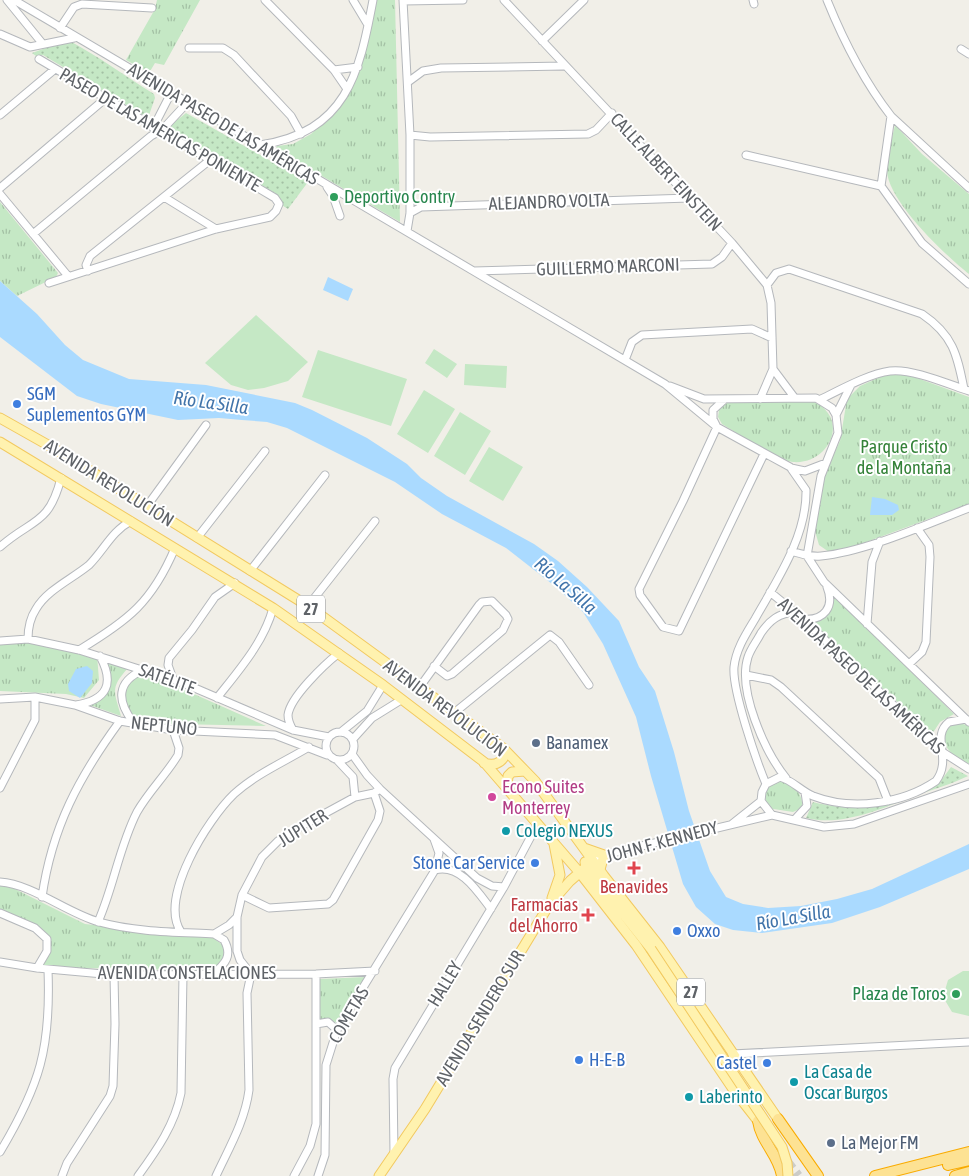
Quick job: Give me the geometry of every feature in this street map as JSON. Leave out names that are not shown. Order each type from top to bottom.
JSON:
[{"type":"highway","points":[[778,1119],[818,1176]]},
{"type":"highway","points":[[758,1121],[778,1149]]},
{"type":"highway","points":[[758,1121],[762,1138],[777,1162],[782,1176]]},
{"type":"highway","points":[[875,1176],[969,1152]]},
{"type":"highway","points":[[906,1176],[969,1160]]},
{"type":"highway","points":[[955,1176],[969,1172]]},
{"type":"main road","name":"AVENIDA REVOLUCIÓN","points":[[0,418],[308,606],[503,748],[525,771],[583,847]]},
{"type":"main road","name":"AVENIDA REVOLUCIÓN","points":[[0,442],[235,583],[273,608],[382,685],[484,762],[507,786],[554,844],[586,867],[733,1089],[758,1121]]},
{"type":"main road","points":[[484,762],[492,764],[501,760],[505,755],[503,748]]},
{"type":"main road","points":[[507,786],[508,776],[512,772],[525,771]]},
{"type":"main road","points":[[549,905],[559,878],[554,844]]},
{"type":"main road","points":[[602,885],[599,869],[604,855],[583,847],[586,867],[651,949],[782,1147],[787,1163],[788,1176]]},
{"type":"main road","name":"AVENIDA REVOLUCIÓN","points":[[586,867],[599,869],[660,947],[748,1078],[778,1119]]},
{"type":"main road","name":"AVENIDA SENDERO SUR","points":[[382,1173],[425,1108],[549,905],[586,867]]},
{"type":"main road","points":[[733,1089],[744,1087],[748,1078]]},
{"type":"main road","points":[[747,1106],[755,1100],[764,1098]]},
{"type":"street","points":[[7,0],[42,43]]},
{"type":"street","name":"AVENIDA PASEO DE LAS AMÉRICAS","points":[[14,0],[74,38],[260,145],[665,384],[718,427],[790,467],[804,484],[806,499],[800,528],[770,592],[803,619],[944,753],[969,769]]},
{"type":"street","points":[[265,0],[334,70],[347,89]]},
{"type":"street","points":[[353,0],[368,25]]},
{"type":"street","points":[[260,145],[278,142],[301,134],[319,124],[336,107],[358,67],[373,0]]},
{"type":"street","points":[[407,232],[410,213],[410,136],[403,0],[463,0]]},
{"type":"street","name":"CALLE ALBERT EINSTEIN","points":[[504,0],[732,243],[767,285]]},
{"type":"street","points":[[542,42],[584,0]]},
{"type":"street","points":[[827,0],[843,39],[868,87],[891,116],[969,188]]},
{"type":"street","points":[[60,28],[74,7],[82,4],[152,8]]},
{"type":"street","points":[[1,37],[30,47],[42,43],[74,38]]},
{"type":"street","points":[[188,48],[223,48],[234,55],[290,116],[301,134]]},
{"type":"street","points":[[961,49],[969,54]]},
{"type":"street","name":"PASEO DE LAS AMERICAS PONIENTE","points":[[39,59],[275,198],[278,204],[276,211],[270,216],[216,229]]},
{"type":"street","points":[[408,82],[423,71],[441,68],[564,66]]},
{"type":"street","points":[[334,70],[358,67]]},
{"type":"street","points":[[0,115],[56,69]]},
{"type":"street","points":[[151,136],[171,93]]},
{"type":"street","points":[[0,188],[106,98]]},
{"type":"street","points":[[33,234],[151,136],[162,130],[187,103]]},
{"type":"street","points":[[410,136],[588,134],[596,130],[612,114]]},
{"type":"street","points":[[881,186],[891,116]]},
{"type":"street","points":[[746,155],[881,186],[922,243],[969,284]]},
{"type":"street","points":[[88,271],[86,265],[90,256],[210,160]]},
{"type":"street","points":[[955,176],[969,180]]},
{"type":"street","points":[[324,183],[333,196],[340,216]]},
{"type":"street","points":[[0,194],[68,276]]},
{"type":"street","points":[[164,197],[216,229]]},
{"type":"street","name":"ALEJANDRO VOLTA","points":[[410,213],[421,207],[689,198]]},
{"type":"street","points":[[50,283],[216,229]]},
{"type":"street","name":"GUILLERMO MARCONI","points":[[474,271],[712,264],[722,257],[732,243]]},
{"type":"street","points":[[760,399],[773,369],[771,303],[767,285],[776,273],[789,269],[922,314],[939,326],[951,341],[966,390]]},
{"type":"street","points":[[625,360],[632,342],[642,335],[752,329],[772,338]]},
{"type":"street","points":[[773,369],[794,397]]},
{"type":"street","points":[[836,415],[821,400],[852,384],[889,371],[906,371],[966,390]]},
{"type":"street","name":"AVENIDA PASEO DE LAS AMÉRICAS","points":[[665,384],[704,398],[760,399],[794,397],[821,400]]},
{"type":"street","points":[[803,619],[817,619],[824,615],[828,608],[830,595],[807,556],[814,506],[826,463],[838,433],[836,415],[852,384]]},
{"type":"street","points":[[726,399],[713,410],[713,419],[718,427],[684,501],[639,589],[640,595],[663,627],[679,631],[764,454]]},
{"type":"street","points":[[147,506],[206,426]]},
{"type":"street","points":[[197,538],[265,451]]},
{"type":"street","points":[[790,467],[805,471],[826,463]]},
{"type":"street","points":[[250,571],[325,475]]},
{"type":"street","points":[[0,547],[38,520],[49,509],[56,497],[61,478]]},
{"type":"street","points":[[790,551],[807,556],[833,554],[880,541],[969,508]]},
{"type":"street","points":[[28,639],[28,630],[35,611],[41,602],[89,564],[116,530],[131,520]]},
{"type":"street","points":[[308,606],[375,521]]},
{"type":"street","points":[[909,664],[922,652],[926,642],[930,557],[929,546],[916,528]]},
{"type":"street","points":[[867,624],[872,562],[880,541]]},
{"type":"street","points":[[79,650],[117,627],[149,596],[163,575],[175,548]]},
{"type":"street","points":[[824,582],[968,721]]},
{"type":"street","points":[[173,679],[168,665],[169,658],[192,630],[215,596],[235,583]]},
{"type":"street","points":[[766,784],[734,677],[734,666],[740,646],[770,592]]},
{"type":"street","points":[[419,688],[434,666],[482,602],[492,601],[506,615],[508,619],[503,630],[452,674],[447,676],[434,666]]},
{"type":"street","points":[[217,698],[249,657],[269,622],[273,608]]},
{"type":"street","points":[[795,612],[776,616],[767,625],[747,658],[746,675],[756,720],[771,758],[786,778],[805,792],[838,802],[861,804],[888,801],[936,781],[944,765],[944,753],[940,742],[944,727],[953,721],[968,721]]},
{"type":"street","points":[[454,714],[550,635],[559,642],[589,685]]},
{"type":"street","name":"SATÉLITE","points":[[0,641],[28,639],[100,656],[173,679],[293,730],[329,737]]},
{"type":"street","points":[[293,730],[289,722],[290,709],[314,675],[338,653]]},
{"type":"street","points":[[75,705],[98,698],[108,685],[108,673],[100,656]]},
{"type":"street","points":[[133,722],[124,706],[122,692],[128,679],[143,670]]},
{"type":"street","points":[[746,675],[771,680],[781,686],[879,778],[888,801]]},
{"type":"street","points":[[340,732],[367,710],[382,685]]},
{"type":"street","points":[[0,788],[35,720],[35,697]]},
{"type":"street","name":"NEPTUNO","points":[[0,699],[35,697],[75,705],[120,721],[174,730],[266,733],[327,755]]},
{"type":"street","points":[[401,700],[372,718],[353,739],[352,754],[377,791],[477,878],[492,886],[504,887]]},
{"type":"street","points":[[42,897],[47,864],[56,832],[72,795],[99,750],[120,721]]},
{"type":"street","points":[[98,922],[106,903],[123,843],[150,791],[178,755],[179,748],[174,730]]},
{"type":"street","points":[[353,739],[340,732],[334,732],[329,737],[326,747],[327,755],[338,761],[353,776],[355,796]]},
{"type":"street","points":[[181,932],[177,926],[174,913],[180,882],[206,827],[236,793],[260,775],[309,747]]},
{"type":"street","points":[[338,761],[352,754]]},
{"type":"street","points":[[786,778],[776,778],[766,784],[762,792],[761,801],[772,814],[795,819],[812,826],[824,827],[854,824],[969,784]]},
{"type":"street","points":[[242,895],[269,908],[328,904],[333,900],[378,820],[380,811],[377,791]]},
{"type":"street","name":"JÚPITER","points":[[251,974],[240,960],[237,951],[237,917],[242,895],[262,857],[278,842],[355,796],[377,791]]},
{"type":"street","points":[[795,819],[807,806],[805,792]]},
{"type":"street","name":"JOHN F. KENNEDY","points":[[732,824],[761,801]]},
{"type":"street","name":"JOHN F. KENNEDY","points":[[586,867],[604,855],[772,814]]},
{"type":"street","name":"HALLEY","points":[[394,1154],[393,1078],[396,1068],[504,887],[537,825]]},
{"type":"street","name":"COMETAS","points":[[318,1176],[325,1155],[326,1065],[338,1030],[435,870],[438,854],[434,839]]},
{"type":"street","points":[[435,870],[448,869],[460,874],[491,909]]},
{"type":"street","points":[[0,882],[24,888],[65,909],[98,922],[136,930],[214,934],[224,940],[228,954],[224,964],[213,974]]},
{"type":"street","points":[[0,913],[35,928],[47,939],[47,951],[37,968]]},
{"type":"street","points":[[214,934],[230,925],[237,917]]},
{"type":"street","name":"AVENIDA CONSTELACIONES","points":[[0,962],[48,970],[114,975],[316,974],[375,971]]},
{"type":"street","points":[[0,1152],[25,1107],[42,1065],[49,1013],[48,970]]},
{"type":"street","points":[[216,1176],[235,1139],[248,1101],[247,993],[251,974]]},
{"type":"street","name":"COMETAS","points":[[294,1176],[310,1146],[316,1124],[316,974]]},
{"type":"street","points":[[62,1176],[67,1163],[110,1096],[113,1086],[114,975]]},
{"type":"street","points":[[138,1176],[162,1141],[178,1105],[181,1093],[183,975]]},
{"type":"street","points":[[316,1024],[328,1022],[338,1030]]},
{"type":"street","points":[[732,1054],[969,1042]]},
{"type":"green space","points":[[157,0],[200,0],[164,65],[155,63],[149,73],[126,60],[155,9]]},
{"type":"green space","points":[[375,0],[395,0],[400,222],[276,149],[277,146],[293,144],[311,134],[326,119],[353,82]]},
{"type":"green space","points":[[68,40],[154,94],[155,98],[148,118],[43,55],[36,56],[32,53]]},
{"type":"green space","points":[[186,113],[308,182],[288,209],[280,204],[275,193],[166,129]]},
{"type":"green space","points":[[895,125],[922,154],[969,194],[969,274],[947,255],[920,227],[907,212],[890,183],[887,160]]},
{"type":"green space","points":[[0,202],[58,273],[56,277],[17,296],[0,281]]},
{"type":"green space","points":[[256,315],[308,362],[288,381],[264,388],[248,390],[231,385],[205,363]]},
{"type":"green space","points":[[434,349],[457,364],[447,378],[425,363]]},
{"type":"green space","points":[[318,350],[407,379],[391,426],[302,397]]},
{"type":"green space","points":[[465,364],[507,366],[506,388],[464,385]]},
{"type":"green space","name":"Parque Cristo de la Montaña","points":[[887,374],[906,374],[969,397],[969,504],[845,550],[829,552],[819,545],[815,531],[827,469],[840,441],[847,399],[860,386]]},
{"type":"green space","points":[[424,390],[455,409],[428,453],[397,434]]},
{"type":"green space","points":[[812,401],[824,408],[831,418],[833,428],[831,439],[826,448],[817,456],[806,461],[793,462],[777,457],[722,424],[718,417],[719,410],[728,402]]},
{"type":"green space","points":[[460,412],[491,431],[465,475],[434,456]]},
{"type":"green space","points":[[489,447],[523,467],[503,501],[469,481]]},
{"type":"green space","points":[[835,597],[954,714],[940,722],[932,734],[813,624],[827,615]]},
{"type":"green space","points":[[0,642],[22,642],[97,655],[99,680],[84,698],[66,694],[0,691]]},
{"type":"green space","points":[[101,660],[128,668],[118,680],[115,690],[121,716],[87,704],[97,697],[105,683]]},
{"type":"green space","points":[[142,671],[266,726],[129,723],[120,707],[120,691]]},
{"type":"green space","points":[[957,722],[969,726],[969,764],[952,754],[944,744],[946,728]]},
{"type":"green space","points":[[951,767],[968,776],[863,815],[834,820],[806,818],[813,802],[847,808],[875,806],[902,798],[934,786],[940,782]]},
{"type":"green space","points":[[779,778],[799,793],[802,808],[793,812],[767,808],[766,790]]},
{"type":"green space","points":[[0,885],[7,885],[85,924],[213,938],[223,945],[226,955],[215,971],[40,967],[49,953],[50,938],[44,932],[0,909]]},
{"type":"green space","name":"Plaza de Toros","points":[[963,971],[969,971],[969,1016],[952,1012],[943,997],[948,980]]},
{"type":"green space","points":[[366,977],[337,1023],[330,1020],[318,1021],[320,979]]},
{"type":"water","points":[[328,277],[353,289],[348,301],[323,290]]},
{"type":"water","name":"Río La Silla","points":[[0,281],[37,314],[65,345],[83,360],[129,379],[206,385],[295,403],[312,410],[367,438],[407,464],[421,478],[447,496],[534,544],[558,561],[587,587],[619,621],[639,667],[655,691],[674,752],[689,811],[710,871],[726,897],[743,904],[768,908],[801,906],[837,899],[872,889],[969,844],[969,869],[880,907],[832,923],[762,933],[733,930],[715,924],[696,907],[683,884],[651,776],[636,717],[603,644],[583,612],[556,587],[506,548],[442,514],[395,482],[287,428],[267,422],[219,418],[178,420],[101,404],[77,396],[0,337]]},
{"type":"water","points":[[872,497],[885,499],[898,505],[899,510],[892,515],[870,515]]},
{"type":"water","points":[[87,666],[93,671],[92,683],[80,698],[69,691],[68,684],[76,669]]},
{"type":"tunnel","points":[[777,1149],[798,1176]]},
{"type":"place","name":"Deportivo Contry","points":[[334,197]]},
{"type":"place","name":"SGM Suplementos GYM","points":[[17,404]]},
{"type":"place","name":"Banamex","points":[[536,743]]},
{"type":"place","name":"Econo Suites Monterrey","points":[[492,797]]},
{"type":"place","name":"Colegio NEXUS","points":[[506,831]]},
{"type":"place","name":"Stone Car Service","points":[[535,863]]},
{"type":"place","name":"Benavides","points":[[634,868]]},
{"type":"place","name":"Farmacias del Ahorro","points":[[588,915]]},
{"type":"place","name":"Oxxo","points":[[677,931]]},
{"type":"place","name":"Plaza de Toros","points":[[956,994]]},
{"type":"place","name":"H-E-B","points":[[579,1060]]},
{"type":"place","name":"Castel","points":[[767,1063]]},
{"type":"place","name":"La Casa de Oscar Burgos","points":[[794,1082]]},
{"type":"place","name":"Laberinto","points":[[689,1097]]},
{"type":"place","name":"La Mejor FM","points":[[831,1143]]}]
